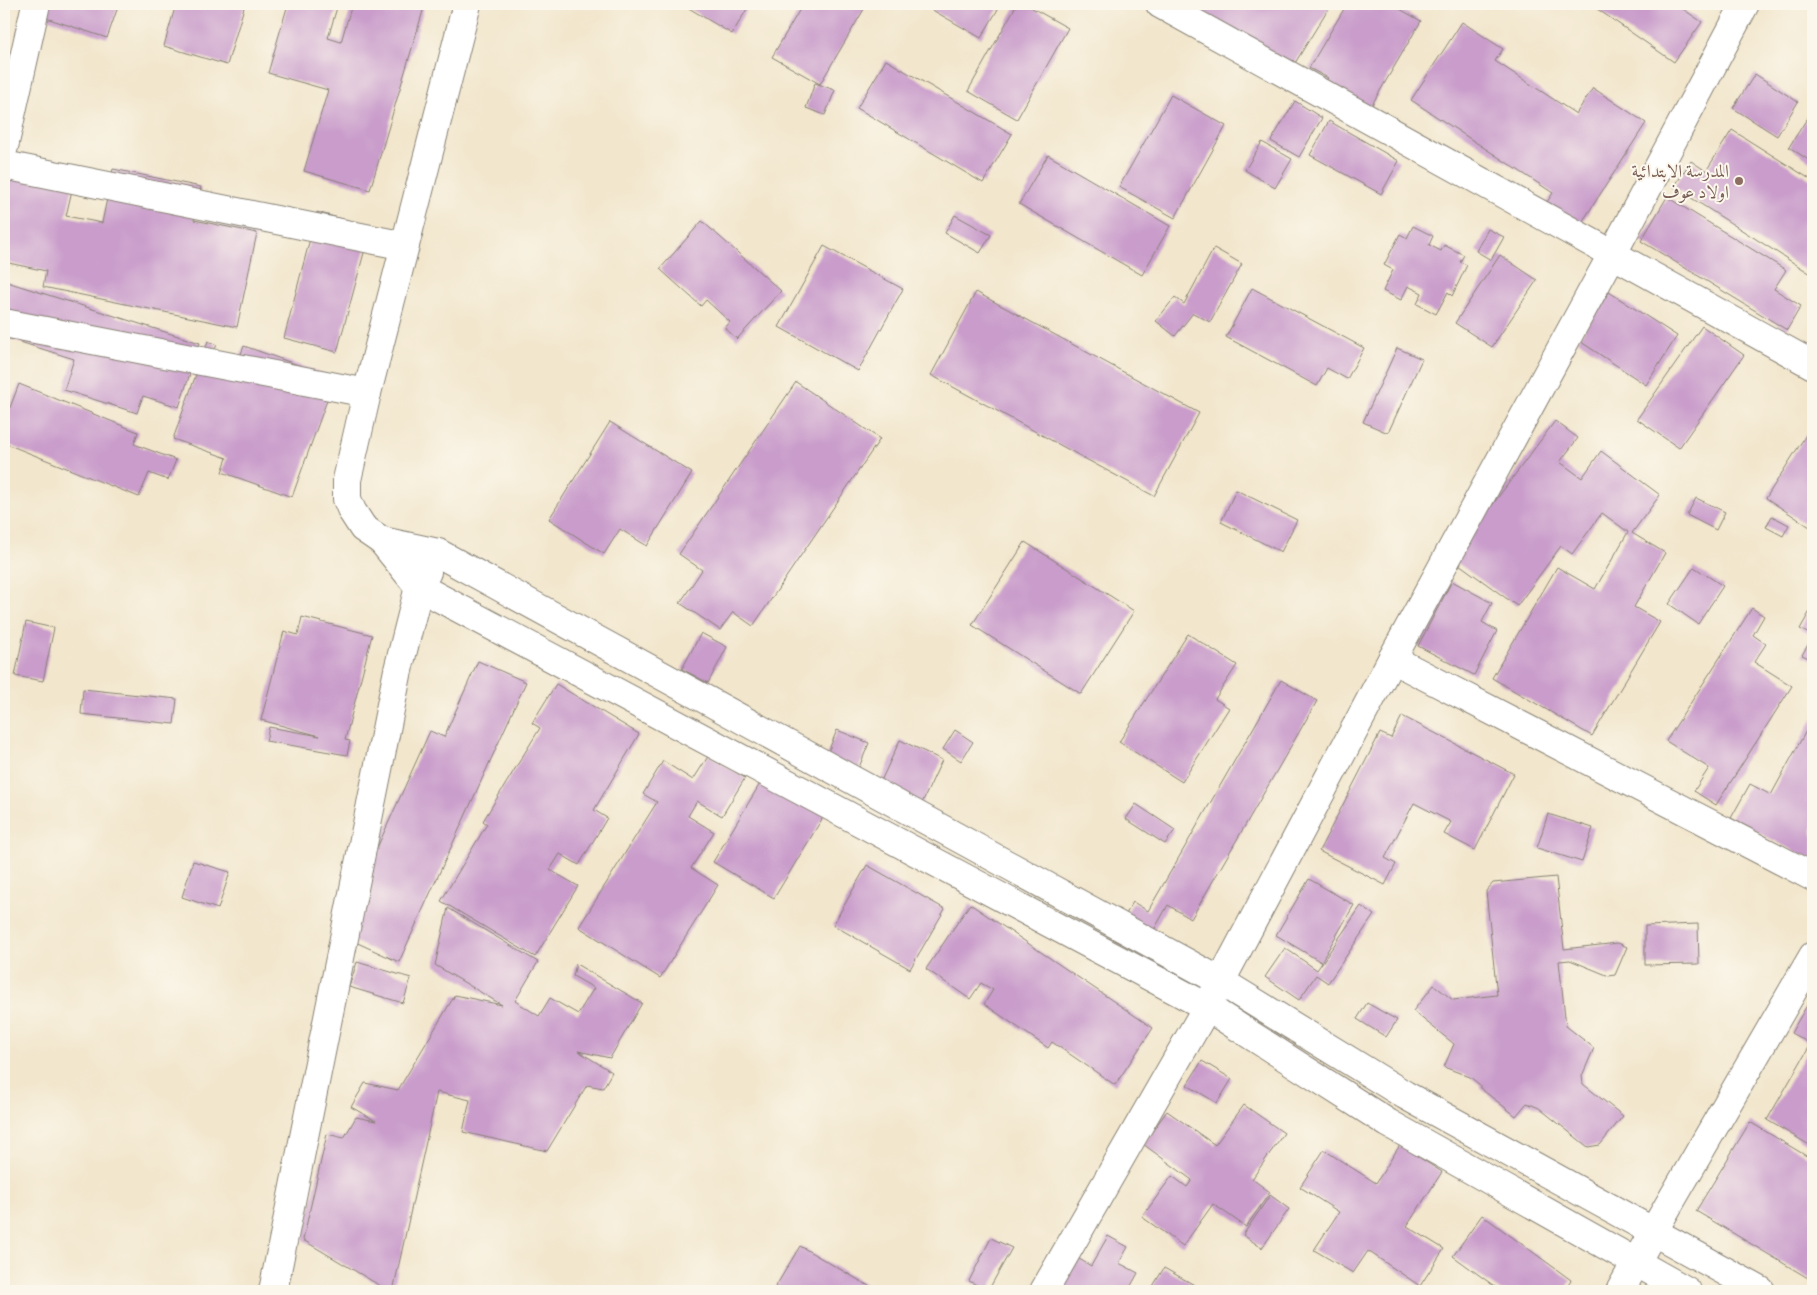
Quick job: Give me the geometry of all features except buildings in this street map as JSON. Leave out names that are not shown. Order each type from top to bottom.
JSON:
[{"type":"street","points":[[4,146],[36,4]]},
{"type":"street","points":[[467,4],[347,480],[348,499],[352,511],[363,528],[382,541],[419,587],[1207,1007],[1388,1123],[1687,1291]]},
{"type":"street","points":[[1044,1291],[1207,1007],[1745,4]]},
{"type":"street","points":[[1177,8],[1813,365]]},
{"type":"street","points":[[4,165],[405,246]]},
{"type":"street","points":[[4,323],[368,393]]},
{"type":"street","points":[[382,541],[438,553],[1220,981],[1405,1095],[1760,1291]]},
{"type":"street","points":[[273,1291],[398,670],[419,587],[438,553]]},
{"type":"street","points":[[1392,659],[1813,877]]},
{"type":"street","points":[[1620,1291],[1652,1232],[1813,956]]},
{"type":"place","name":"المدرسة الابتدائية اولاد عوف","points":[[1739,181]]}]
